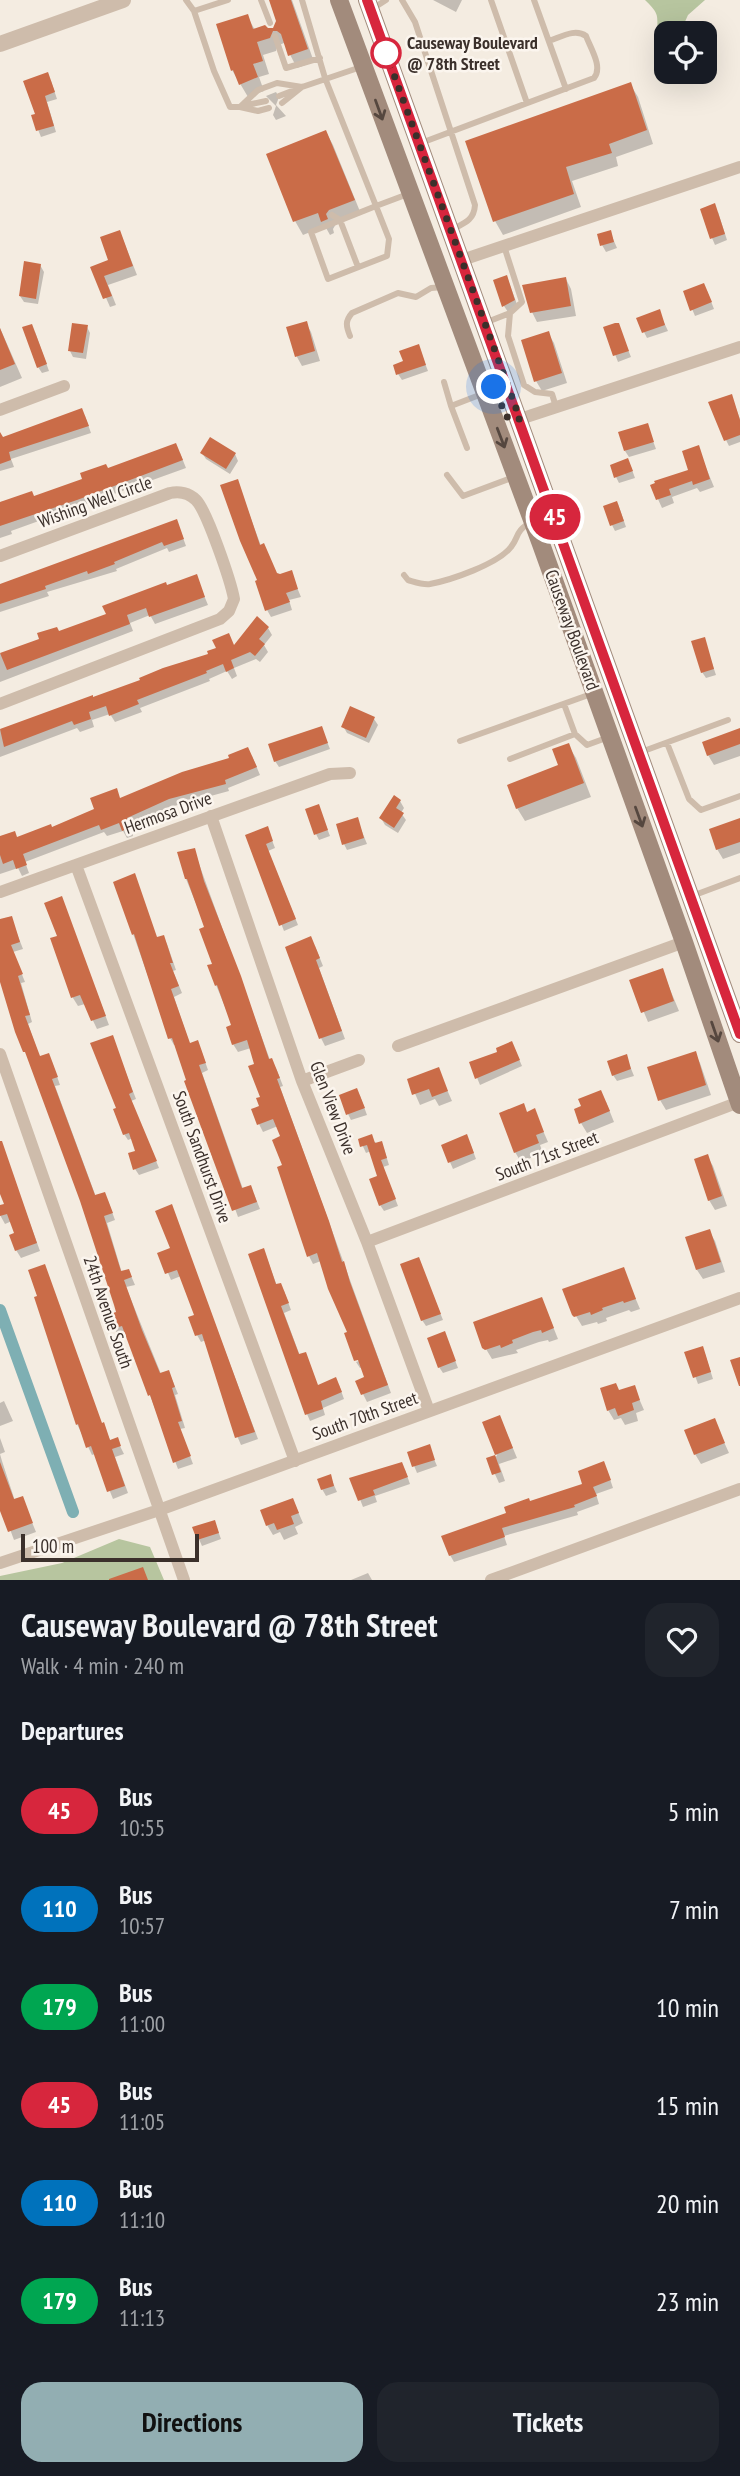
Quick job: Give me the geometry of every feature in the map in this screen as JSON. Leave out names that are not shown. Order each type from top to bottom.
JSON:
[{"type":"main road","name":"Causeway Boulevard","points":[[340,0],[614,745],[740,1103]]},
{"type":"main road","name":"Causeway Boulevard","points":[[374,3],[420,144],[485,323],[509,366],[520,419],[691,897],[734,998],[740,1034]]},
{"type":"main road","points":[[434,260],[449,274],[503,411],[510,419],[520,419]]},
{"type":"street","points":[[0,44],[122,0]]},
{"type":"street","points":[[462,260],[740,167]]},
{"type":"street","points":[[520,419],[740,347]]},
{"type":"street","points":[[0,410],[64,386]]},
{"type":"street","name":"Wishing Well Circle","points":[[0,556],[170,492],[183,493],[199,503],[231,586],[233,603],[226,615],[220,619],[0,704]]},
{"type":"street","points":[[614,745],[638,750]]},
{"type":"street","name":"Hermosa Drive","points":[[0,892],[330,774],[350,773]]},
{"type":"street","name":"Glen View Drive","points":[[211,816],[302,1081],[368,1242],[429,1411]]},
{"type":"street","name":"South Sandhurst Drive","points":[[76,865],[295,1461]]},
{"type":"street","points":[[398,1046],[684,942]]},
{"type":"street","name":"24th Avenue South","points":[[0,1054],[184,1580]]},
{"type":"street","points":[[302,1081],[359,1060]]},
{"type":"street","name":"South 71st Street","points":[[368,1242],[740,1103]]},
{"type":"street","name":"South 70th Street","points":[[0,1563],[159,1510],[740,1298]]},
{"type":"street","points":[[491,1580],[740,1489]]},
{"type":"lane","points":[[186,0],[194,11],[214,71],[230,107],[258,111],[267,104]]},
{"type":"lane","points":[[194,11],[228,0]]},
{"type":"lane","points":[[261,0],[269,12],[270,23]]},
{"type":"lane","points":[[292,4],[302,0],[325,78],[376,206],[389,239],[387,256],[328,279],[311,232],[376,206],[410,194]]},
{"type":"lane","points":[[402,0],[415,22],[475,205],[474,215],[451,230]]},
{"type":"lane","points":[[491,0],[527,103]]},
{"type":"lane","points":[[534,0],[566,89]]},
{"type":"lane","points":[[298,21],[308,17]]},
{"type":"lane","points":[[420,144],[594,78],[598,74],[598,67],[586,36],[582,33],[575,32],[549,41]]},
{"type":"lane","points":[[304,37],[313,34]]},
{"type":"lane","points":[[275,36],[281,46],[286,68],[320,58]]},
{"type":"lane","points":[[279,96],[363,66]]},
{"type":"lane","points":[[240,107],[258,90],[277,83],[302,87]]},
{"type":"lane","points":[[282,103],[302,87]]},
{"type":"lane","points":[[332,215],[340,220],[358,267]]},
{"type":"lane","points":[[316,230],[320,219]]},
{"type":"lane","points":[[485,323],[510,313],[522,302],[504,246]]},
{"type":"lane","points":[[350,336],[346,326],[347,318],[352,313],[398,293],[416,297],[431,288],[444,287]]},
{"type":"lane","points":[[510,313],[509,366],[524,385],[535,392],[552,394],[556,407]]},
{"type":"lane","points":[[444,382],[467,448]]},
{"type":"lane","points":[[451,406],[484,393]]},
{"type":"lane","points":[[447,475],[463,496],[516,477]]},
{"type":"lane","points":[[404,575],[408,580],[427,584],[475,569],[505,552],[512,546],[521,528],[532,521]]},
{"type":"lane","points":[[460,741],[595,693]]},
{"type":"lane","points":[[564,704],[575,734],[587,745],[614,745]]},
{"type":"lane","points":[[638,750],[667,743],[728,720]]},
{"type":"lane","points":[[510,758],[575,734]]},
{"type":"lane","points":[[667,743],[689,799],[701,810],[740,796]]},
{"type":"lane","points":[[691,897],[740,878]]},
{"type":"green space","points":[[645,0],[705,0],[688,15],[685,21],[657,21],[651,6]]},
{"type":"green space","points":[[119,1539],[150,1547],[164,1580],[0,1580],[0,1576],[62,1563]]},
{"type":"building","points":[[269,0],[291,0],[308,49],[288,56],[281,34],[273,31],[270,38],[257,42],[263,61],[253,64],[258,77],[239,85],[233,70],[231,71],[216,24],[248,14],[253,29],[265,25],[273,28],[276,21]]},
{"type":"building","points":[[48,72],[55,92],[45,96],[54,126],[36,131],[31,115],[35,114],[23,81]]},
{"type":"building","points":[[631,82],[647,130],[609,144],[612,153],[566,167],[574,194],[493,222],[465,141]]},
{"type":"building","points":[[326,130],[355,200],[329,210],[326,214],[328,219],[321,222],[318,213],[293,222],[266,154]]},
{"type":"building","points":[[715,203],[725,234],[710,239],[700,209]]},
{"type":"building","points":[[120,230],[133,266],[104,276],[112,296],[103,299],[90,267],[108,260],[100,237]]},
{"type":"building","points":[[611,230],[614,242],[600,246],[597,234]]},
{"type":"building","points":[[24,261],[41,264],[36,299],[19,296]]},
{"type":"building","points":[[507,275],[515,300],[502,307],[493,280]]},
{"type":"building","points":[[566,277],[571,306],[530,313],[522,285]]},
{"type":"building","points":[[704,283],[712,302],[690,311],[683,291]]},
{"type":"building","points":[[660,309],[665,325],[642,333],[636,318]]},
{"type":"building","points":[[307,321],[315,351],[295,357],[286,327]]},
{"type":"building","points":[[72,323],[88,325],[83,353],[68,351]]},
{"type":"building","points":[[619,323],[629,351],[613,356],[603,327]]},
{"type":"building","points":[[32,324],[47,364],[37,368],[22,327]]},
{"type":"building","points":[[0,328],[15,364],[0,370]]},
{"type":"building","points":[[549,331],[562,373],[534,382],[521,340]]},
{"type":"building","points":[[419,344],[426,365],[396,375],[393,365],[403,361],[399,351]]},
{"type":"building","points":[[732,394],[740,420],[740,435],[724,441],[708,402]]},
{"type":"building","points":[[82,408],[89,426],[9,452],[11,460],[0,464],[0,432],[3,437]]},
{"type":"building","points":[[648,423],[654,442],[624,451],[618,432]]},
{"type":"building","points":[[210,437],[236,453],[226,469],[200,453]]},
{"type":"building","points":[[176,443],[183,460],[0,526],[0,502],[32,491],[34,496],[82,479],[80,473],[106,464],[108,468]]},
{"type":"building","points":[[699,445],[710,479],[693,485],[692,481],[669,489],[671,495],[656,500],[650,485],[655,483],[654,481],[688,470],[682,451]]},
{"type":"building","points":[[628,458],[633,471],[614,478],[610,465]]},
{"type":"building","points":[[238,479],[260,545],[264,543],[277,573],[292,570],[298,589],[286,593],[290,602],[265,611],[255,581],[257,580],[220,485]]},
{"type":"building","points":[[617,501],[624,521],[610,526],[603,506]]},
{"type":"building","points":[[177,519],[184,539],[164,546],[162,542],[114,562],[115,564],[88,574],[87,571],[45,586],[46,589],[0,604],[0,584]]},
{"type":"building","points":[[197,574],[205,597],[149,617],[146,608],[127,615],[130,624],[7,670],[0,653],[39,639],[37,633],[57,627],[59,631],[106,614],[102,606],[166,582],[167,585]]},
{"type":"building","points":[[257,616],[269,627],[259,639],[265,644],[255,656],[250,652],[231,660],[234,668],[226,672],[223,664],[206,671],[207,673],[137,700],[139,704],[109,716],[106,706],[89,712],[91,719],[74,725],[72,721],[4,747],[0,729],[208,654],[207,651],[216,648],[212,640],[229,633],[234,645]]},
{"type":"building","points":[[705,637],[714,669],[701,673],[691,641]]},
{"type":"building","points":[[350,706],[375,717],[366,738],[341,727]]},
{"type":"building","points":[[322,726],[328,743],[274,762],[268,744]]},
{"type":"building","points":[[740,728],[740,744],[707,756],[702,742]]},
{"type":"building","points":[[569,743],[584,783],[516,809],[507,785],[558,765],[552,749]]},
{"type":"building","points":[[248,747],[257,767],[225,780],[226,784],[169,799],[127,818],[130,828],[122,831],[119,823],[101,830],[99,825],[23,854],[27,865],[16,869],[13,860],[3,864],[0,836],[15,831],[17,837],[51,824],[52,827],[94,809],[90,798],[117,788],[120,798],[182,772],[229,758],[228,755]]},
{"type":"building","points":[[394,795],[401,800],[396,808],[404,813],[394,828],[379,818]]},
{"type":"building","points":[[319,804],[328,830],[314,835],[305,809]]},
{"type":"building","points":[[358,817],[364,838],[342,845],[336,824]]},
{"type":"building","points":[[740,818],[740,842],[716,850],[709,829]]},
{"type":"building","points":[[268,826],[273,841],[266,844],[296,919],[279,926],[245,835]]},
{"type":"building","points":[[195,848],[204,881],[241,976],[269,1059],[272,1058],[280,1078],[277,1079],[388,1385],[361,1395],[355,1381],[364,1377],[358,1360],[354,1361],[344,1333],[347,1332],[328,1289],[317,1253],[307,1257],[277,1167],[282,1165],[272,1140],[280,1136],[273,1119],[257,1125],[251,1109],[259,1106],[256,1098],[260,1097],[248,1066],[254,1064],[247,1040],[232,1045],[226,1027],[231,1025],[207,965],[212,964],[199,929],[204,927],[177,852]]},
{"type":"building","points":[[135,873],[157,937],[164,935],[173,963],[170,963],[179,986],[171,989],[190,1043],[198,1040],[206,1063],[199,1065],[242,1188],[251,1185],[257,1202],[232,1211],[184,1081],[186,1080],[172,1038],[168,1039],[134,934],[132,935],[113,882]]},
{"type":"building","points":[[62,896],[106,1016],[91,1021],[80,995],[71,998],[50,938],[57,936],[44,903]]},
{"type":"building","points":[[12,916],[20,942],[11,945],[23,974],[18,976],[30,1015],[25,1016],[40,1056],[49,1053],[58,1077],[52,1079],[95,1195],[105,1192],[113,1213],[104,1216],[121,1271],[129,1269],[132,1277],[124,1280],[142,1330],[160,1373],[169,1370],[175,1387],[172,1388],[182,1421],[178,1422],[191,1456],[173,1463],[150,1395],[148,1396],[122,1326],[112,1329],[107,1315],[116,1312],[114,1305],[80,1201],[25,1052],[15,1032],[0,982],[0,919]]},
{"type":"building","points":[[311,936],[320,958],[316,960],[342,1031],[319,1039],[285,947]]},
{"type":"building","points":[[663,968],[674,1001],[641,1013],[629,980]]},
{"type":"building","points":[[113,1035],[133,1092],[129,1094],[157,1161],[133,1170],[128,1153],[135,1151],[129,1133],[123,1135],[113,1109],[116,1108],[90,1043]]},
{"type":"building","points":[[512,1041],[520,1060],[475,1079],[469,1062],[497,1052],[496,1048]]},
{"type":"building","points":[[696,1051],[706,1085],[658,1101],[647,1067]]},
{"type":"building","points":[[627,1054],[631,1069],[612,1076],[607,1061]]},
{"type":"building","points":[[439,1067],[448,1091],[432,1097],[429,1089],[412,1095],[407,1079]]},
{"type":"building","points":[[357,1088],[365,1108],[346,1115],[339,1095]]},
{"type":"building","points":[[601,1090],[610,1111],[579,1124],[574,1109],[581,1106],[578,1099]]},
{"type":"building","points":[[524,1103],[527,1112],[535,1108],[544,1132],[536,1135],[539,1143],[514,1153],[499,1113]]},
{"type":"building","points":[[372,1134],[375,1143],[382,1141],[387,1158],[381,1160],[396,1199],[379,1206],[369,1179],[377,1176],[367,1145],[360,1147],[358,1139]]},
{"type":"building","points":[[467,1134],[474,1153],[448,1163],[441,1145]]},
{"type":"building","points":[[0,1141],[37,1243],[15,1251],[9,1235],[14,1233],[7,1214],[0,1216],[0,1205],[4,1204],[0,1194]]},
{"type":"building","points":[[708,1154],[722,1196],[708,1201],[694,1159]]},
{"type":"building","points":[[172,1204],[255,1432],[235,1438],[202,1334],[195,1336],[188,1317],[194,1315],[177,1270],[165,1274],[157,1253],[170,1248],[155,1211]]},
{"type":"building","points":[[710,1229],[721,1262],[696,1270],[685,1237]]},
{"type":"building","points":[[264,1248],[276,1284],[281,1283],[289,1303],[281,1306],[299,1354],[306,1352],[318,1385],[336,1377],[342,1392],[321,1401],[323,1409],[305,1415],[248,1254]]},
{"type":"building","points":[[419,1257],[441,1314],[421,1321],[400,1264]]},
{"type":"building","points":[[45,1264],[102,1423],[104,1422],[110,1440],[118,1437],[121,1446],[112,1449],[125,1486],[107,1492],[91,1446],[86,1448],[78,1424],[76,1425],[34,1297],[37,1296],[28,1270]]},
{"type":"building","points":[[624,1267],[636,1299],[602,1308],[603,1310],[591,1315],[590,1312],[574,1317],[572,1315],[562,1289]]},
{"type":"building","points":[[542,1297],[554,1328],[542,1333],[541,1330],[533,1332],[512,1340],[513,1343],[501,1348],[500,1345],[485,1350],[482,1348],[473,1322]]},
{"type":"building","points":[[445,1331],[456,1361],[438,1368],[427,1338]]},
{"type":"building","points":[[703,1346],[711,1372],[693,1378],[684,1352]]},
{"type":"building","points":[[740,1357],[740,1386],[739,1386],[730,1360]]},
{"type":"building","points":[[616,1383],[619,1390],[635,1385],[640,1400],[632,1403],[634,1410],[618,1416],[615,1408],[607,1411],[600,1388]]},
{"type":"building","points":[[500,1415],[513,1448],[495,1455],[482,1422]]},
{"type":"building","points":[[715,1418],[725,1443],[694,1455],[684,1430]]},
{"type":"building","points":[[430,1444],[435,1460],[412,1467],[407,1452]]},
{"type":"building","points":[[495,1455],[501,1472],[492,1475],[486,1458]]},
{"type":"building","points":[[604,1461],[611,1480],[593,1487],[597,1496],[574,1505],[575,1507],[502,1528],[505,1537],[449,1556],[441,1536],[506,1513],[504,1507],[582,1484],[578,1471]]},
{"type":"building","points":[[0,1462],[14,1499],[23,1496],[33,1523],[8,1532],[0,1511]]},
{"type":"building","points":[[402,1462],[408,1477],[373,1490],[375,1495],[358,1501],[349,1478]]},
{"type":"building","points":[[331,1474],[334,1486],[321,1490],[317,1479]]},
{"type":"building","points":[[293,1498],[299,1513],[291,1516],[294,1524],[277,1530],[274,1523],[266,1526],[260,1510]]},
{"type":"building","points":[[215,1520],[219,1533],[197,1540],[192,1527]]},
{"type":"building","points":[[143,1567],[148,1580],[109,1580],[109,1579]]},
{"type":"waterway","points":[[0,1310],[73,1512]]},
{"type":"bus line","name":"45","points":[[367,0],[740,1034]]},
{"type":"place","name":"Causeway Boulevard @ 78th Street","points":[[386,53]]},
{"type":"route","points":[[386,53],[520,419],[506,416],[494,387]]}]
